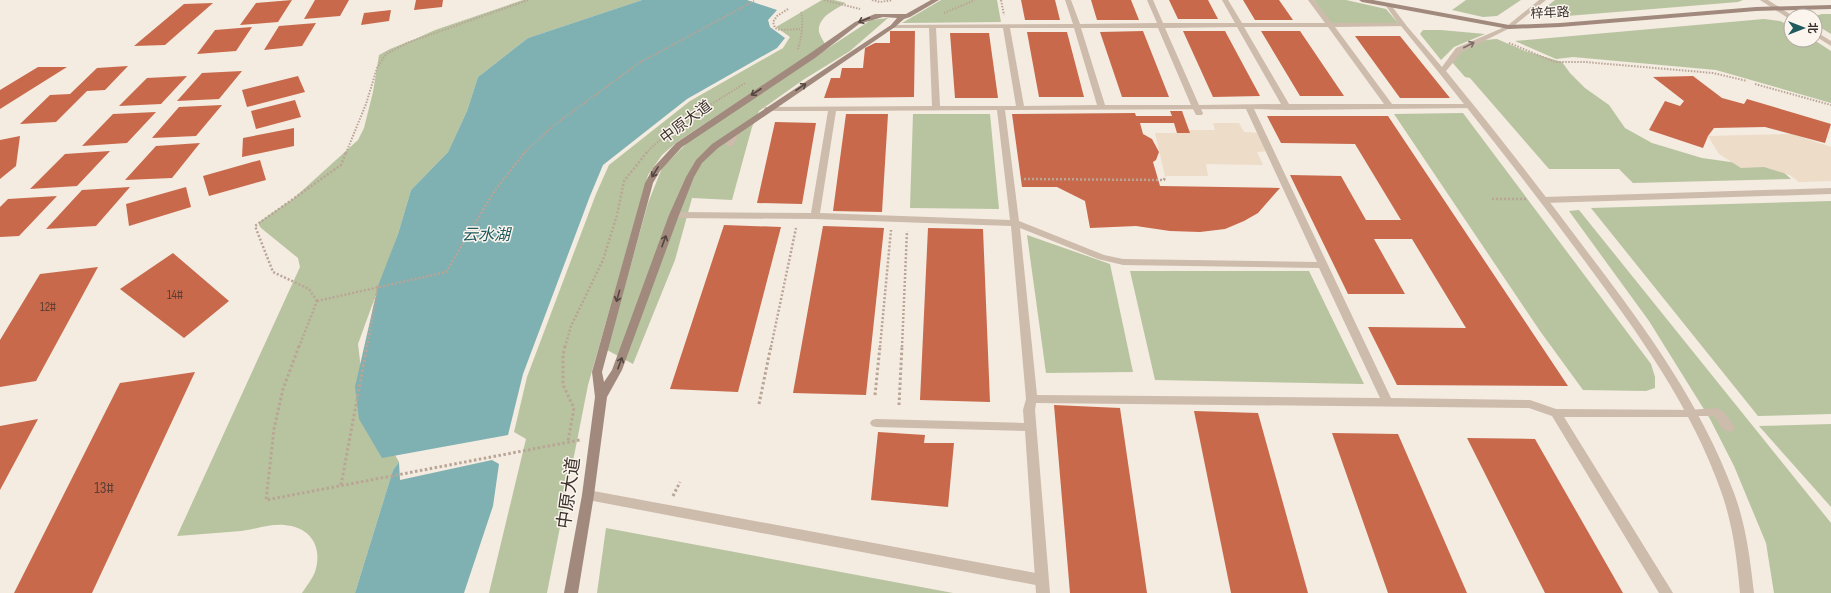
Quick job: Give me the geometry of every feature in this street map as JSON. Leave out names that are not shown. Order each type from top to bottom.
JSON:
[{"type":"main road","name":"中原大道","points":[[571,593],[588,495],[601,397],[597,372],[649,183],[658,166],[679,144],[812,56],[857,23],[875,16],[908,16],[936,0]]},
{"type":"main road","points":[[1362,0],[1389,6]]},
{"type":"main road","name":"梓年路","points":[[1389,6],[1509,27],[1560,25],[1775,8],[1831,7]]},
{"type":"main road","name":"中原大道","points":[[601,397],[617,370],[674,215],[690,177],[699,162],[715,146],[736,131],[893,26],[902,17]]},
{"type":"street","points":[[1068,0],[1078,26],[1102,108]]},
{"type":"street","points":[[1150,0],[1197,110]]},
{"type":"street","points":[[1225,0],[1286,108]]},
{"type":"street","points":[[1311,0],[1390,107]]},
{"type":"street","points":[[1442,71],[1459,50],[1509,27],[1543,0]]},
{"type":"street","points":[[1763,0],[1783,13]]},
{"type":"street","points":[[1389,6],[1544,200],[1635,322],[1664,365],[1693,413],[1718,462],[1732,504],[1741,542],[1747,593]]},
{"type":"street","points":[[893,26],[1403,25]]},
{"type":"street","points":[[932,26],[936,109]]},
{"type":"street","points":[[1006,26],[1021,109]]},
{"type":"street","points":[[768,109],[1102,108],[1197,110],[1249,107],[1470,106]]},
{"type":"street","points":[[1249,107],[1321,265],[1387,402]]},
{"type":"street","points":[[815,216],[832,109]]},
{"type":"street","points":[[1002,109],[1015,223],[1032,399],[1029,410],[1043,593]]},
{"type":"street","points":[[730,144],[736,131]]},
{"type":"street","points":[[1544,200],[1831,191]]},
{"type":"street","points":[[674,215],[815,216],[1015,223],[1101,257],[1123,262],[1321,265]]},
{"type":"street","points":[[1032,399],[1530,404],[1556,412],[1717,412],[1729,428]]},
{"type":"street","points":[[1556,412],[1666,593]]},
{"type":"street","points":[[876,423],[1030,427]]},
{"type":"street","points":[[588,495],[1042,580]]},
{"type":"path","points":[[528,0],[407,43],[386,54],[377,68],[366,104],[340,165],[255,226],[273,272],[309,289],[316,302],[283,389],[274,429],[266,500],[568,441]]},
{"type":"path","points":[[316,302],[378,286],[446,272],[495,190],[522,156],[554,125],[639,62],[754,0]]},
{"type":"path","points":[[872,0],[880,2],[892,0]]},
{"type":"path","points":[[941,14],[962,8],[975,0]]},
{"type":"path","points":[[788,9],[777,16],[773,22],[774,28],[780,30],[800,29]]},
{"type":"path","points":[[1509,43],[1555,62],[1586,62],[1713,73],[1747,81]]},
{"type":"path","points":[[1755,84],[1831,105]]},
{"type":"path","points":[[1010,179],[1164,180],[1165,176]]},
{"type":"path","points":[[1492,199],[1544,200]]},
{"type":"path","points":[[759,404],[798,216]]},
{"type":"path","points":[[899,405],[907,219]]},
{"type":"path","points":[[875,395],[892,224]]},
{"type":"path","points":[[341,485],[378,286]]},
{"type":"green space","points":[[523,0],[642,0],[528,38],[478,77],[467,111],[448,152],[411,190],[398,234],[358,344],[365,402],[399,462],[393,470],[355,593],[302,593],[315,572],[317,554],[313,540],[308,534],[293,527],[273,525],[241,531],[177,536],[300,267],[298,258],[261,228],[259,222],[294,198],[358,140],[364,128],[373,92],[379,55],[435,30]]},
{"type":"green space","points":[[822,0],[834,0],[846,3],[828,14],[821,22],[819,32],[825,44],[677,142],[662,155],[648,175],[588,385],[547,593],[489,593],[526,439],[514,432],[527,377],[596,194],[609,165],[690,101],[783,48],[790,37],[776,27]]},
{"type":"green space","points":[[941,0],[997,0],[1001,22],[902,23]]},
{"type":"green space","points":[[1314,0],[1346,0],[1386,9],[1399,24],[1331,24]]},
{"type":"green space","points":[[1466,0],[1521,0],[1497,16],[1483,17],[1452,10]]},
{"type":"green space","points":[[1555,0],[1743,0],[1738,2],[1555,17],[1545,16],[1541,11]]},
{"type":"green space","points":[[1823,14],[1831,14],[1831,34],[1823,29]]},
{"type":"green space","points":[[888,18],[850,51],[803,80],[759,111],[752,127],[732,200],[692,198],[675,260],[633,364],[607,350],[648,203],[662,168],[690,140],[724,116],[871,20]]},
{"type":"green space","points":[[1764,19],[1780,21],[1783,22],[1783,48],[1823,48],[1823,46],[1831,51],[1831,103],[1716,70],[1573,57],[1556,59],[1515,41]]},
{"type":"green space","points":[[1423,30],[1485,34],[1454,47],[1441,60],[1420,34]]},
{"type":"green space","points":[[1497,39],[1525,51],[1562,62],[1570,73],[1585,88],[1609,105],[1625,128],[1652,143],[1702,158],[1780,169],[1791,179],[1633,183],[1619,169],[1549,169],[1470,78],[1465,77],[1451,61],[1466,46],[1476,42]]},
{"type":"green space","points":[[1463,113],[1651,364],[1655,377],[1655,388],[1646,391],[1583,390],[1540,331],[1394,114]]},
{"type":"green space","points":[[913,114],[990,114],[999,209],[910,208]]},
{"type":"green space","points":[[1831,201],[1831,414],[1758,416],[1591,208]]},
{"type":"green space","points":[[1579,210],[1831,523],[1831,593],[1774,593],[1766,543],[1734,466],[1710,419],[1649,321],[1569,211]]},
{"type":"green space","points":[[1027,235],[1110,264],[1133,372],[1046,373]]},
{"type":"green space","points":[[1130,271],[1309,271],[1364,384],[1155,380]]},
{"type":"green space","points":[[1831,424],[1831,507],[1759,426]]},
{"type":"green space","points":[[606,528],[953,593],[597,593]]},
{"type":"shaded area","points":[[1213,123],[1239,123],[1244,132],[1260,133],[1269,151],[1257,152],[1263,165],[1206,164],[1208,176],[1165,176],[1155,133],[1190,133],[1189,130],[1215,130]]},
{"type":"shaded area","points":[[1792,134],[1831,147],[1831,181],[1799,182],[1790,175],[1764,167],[1741,168],[1719,154],[1708,136]]},
{"type":"water","name":"云水湖","points":[[642,0],[747,0],[777,10],[768,20],[770,27],[785,38],[777,48],[687,99],[603,165],[523,374],[508,435],[382,458],[359,419],[355,387],[378,286],[398,234],[411,190],[448,152],[467,111],[478,77],[528,38]]},
{"type":"water","points":[[492,460],[499,464],[493,506],[464,593],[355,593],[393,470],[399,462],[400,480]]},
{"type":"building","points":[[292,0],[278,22],[240,25],[256,3]]},
{"type":"building","points":[[315,0],[349,0],[340,16],[304,19]]},
{"type":"building","points":[[416,0],[443,0],[442,7],[414,10]]},
{"type":"building","points":[[1021,0],[1055,0],[1060,20],[1025,20]]},
{"type":"building","points":[[1091,0],[1131,0],[1139,20],[1097,20]]},
{"type":"building","points":[[1169,0],[1208,0],[1218,19],[1178,19]]},
{"type":"building","points":[[1243,0],[1279,0],[1293,20],[1255,20]]},
{"type":"building","points":[[213,3],[165,45],[134,46],[184,4]]},
{"type":"building","points":[[391,10],[389,21],[361,25],[364,13]]},
{"type":"building","points":[[316,23],[302,46],[264,50],[279,26]]},
{"type":"building","points":[[252,27],[236,51],[197,54],[215,30]]},
{"type":"building","points":[[890,31],[915,31],[914,97],[824,98],[831,78],[840,78],[842,68],[863,68],[865,48],[875,43],[890,43]]},
{"type":"building","points":[[1143,31],[1169,97],[1122,97],[1100,32]]},
{"type":"building","points":[[1183,31],[1225,31],[1260,96],[1213,97]]},
{"type":"building","points":[[1261,31],[1300,31],[1344,96],[1300,96]]},
{"type":"building","points":[[1027,32],[1067,32],[1084,97],[1039,97]]},
{"type":"building","points":[[950,33],[989,33],[998,98],[955,98]]},
{"type":"building","points":[[1355,36],[1400,36],[1450,98],[1400,98]]},
{"type":"building","points":[[128,66],[105,90],[87,91],[56,122],[20,124],[50,95],[70,94],[97,68]]},
{"type":"building","points":[[38,67],[67,67],[0,109],[0,90]]},
{"type":"building","points":[[242,71],[219,99],[177,101],[202,73]]},
{"type":"building","points":[[187,76],[161,104],[119,106],[147,78]]},
{"type":"building","points":[[298,76],[305,92],[247,107],[242,90]]},
{"type":"building","points":[[1693,76],[1722,98],[1744,104],[1747,99],[1831,124],[1825,143],[1765,127],[1714,128],[1708,136],[1703,148],[1649,130],[1665,101],[1680,106],[1684,101],[1653,77]]},
{"type":"building","points":[[295,100],[301,117],[256,129],[251,111]]},
{"type":"building","points":[[222,105],[196,136],[152,138],[179,107]]},
{"type":"building","points":[[1170,111],[1182,111],[1190,133],[1177,133],[1174,123],[1140,123],[1143,134],[1152,139],[1159,152],[1156,160],[1153,162],[1160,186],[1280,188],[1258,213],[1225,229],[1200,232],[1170,231],[1136,226],[1090,228],[1085,201],[1057,187],[1022,187],[1012,114],[1135,113],[1136,116],[1172,116]]},
{"type":"building","points":[[156,112],[127,143],[82,146],[113,114]]},
{"type":"building","points":[[846,114],[888,114],[882,212],[833,211]]},
{"type":"building","points":[[1267,116],[1388,116],[1568,386],[1397,385],[1368,327],[1466,328],[1412,239],[1374,239],[1405,294],[1348,294],[1290,175],[1341,176],[1366,220],[1401,220],[1355,144],[1281,143]]},
{"type":"building","points":[[775,122],[816,123],[802,204],[757,203]]},
{"type":"building","points":[[294,128],[294,146],[242,157],[243,138]]},
{"type":"building","points":[[20,136],[16,166],[0,179],[0,140]]},
{"type":"building","points":[[200,143],[172,178],[125,180],[156,146]]},
{"type":"building","points":[[110,151],[77,186],[30,189],[65,154]]},
{"type":"building","points":[[260,160],[266,180],[209,196],[203,176]]},
{"type":"building","points":[[130,187],[96,226],[46,229],[82,190]]},
{"type":"building","points":[[186,187],[191,207],[129,226],[126,204]]},
{"type":"building","points":[[57,196],[19,236],[0,237],[0,207],[8,199]]},
{"type":"building","points":[[724,225],[781,227],[738,392],[670,389]]},
{"type":"building","points":[[823,226],[884,228],[866,395],[793,393]]},
{"type":"building","points":[[928,228],[983,229],[990,402],[920,400]]},
{"type":"building","points":[[173,253],[229,301],[184,338],[120,289]]},
{"type":"building","points":[[98,267],[36,381],[0,387],[0,340],[40,274]]},
{"type":"building","points":[[195,372],[92,593],[14,593],[120,383]]},
{"type":"building","points":[[1054,405],[1120,408],[1147,593],[1070,593]]},
{"type":"building","points":[[1194,411],[1258,413],[1308,593],[1231,593]]},
{"type":"building","points":[[38,419],[0,490],[0,426]]},
{"type":"building","points":[[878,432],[925,435],[924,443],[954,443],[948,507],[871,500]]},
{"type":"building","points":[[1332,433],[1398,434],[1467,593],[1388,593]]},
{"type":"building","points":[[1467,438],[1535,439],[1623,593],[1545,593]]}]
